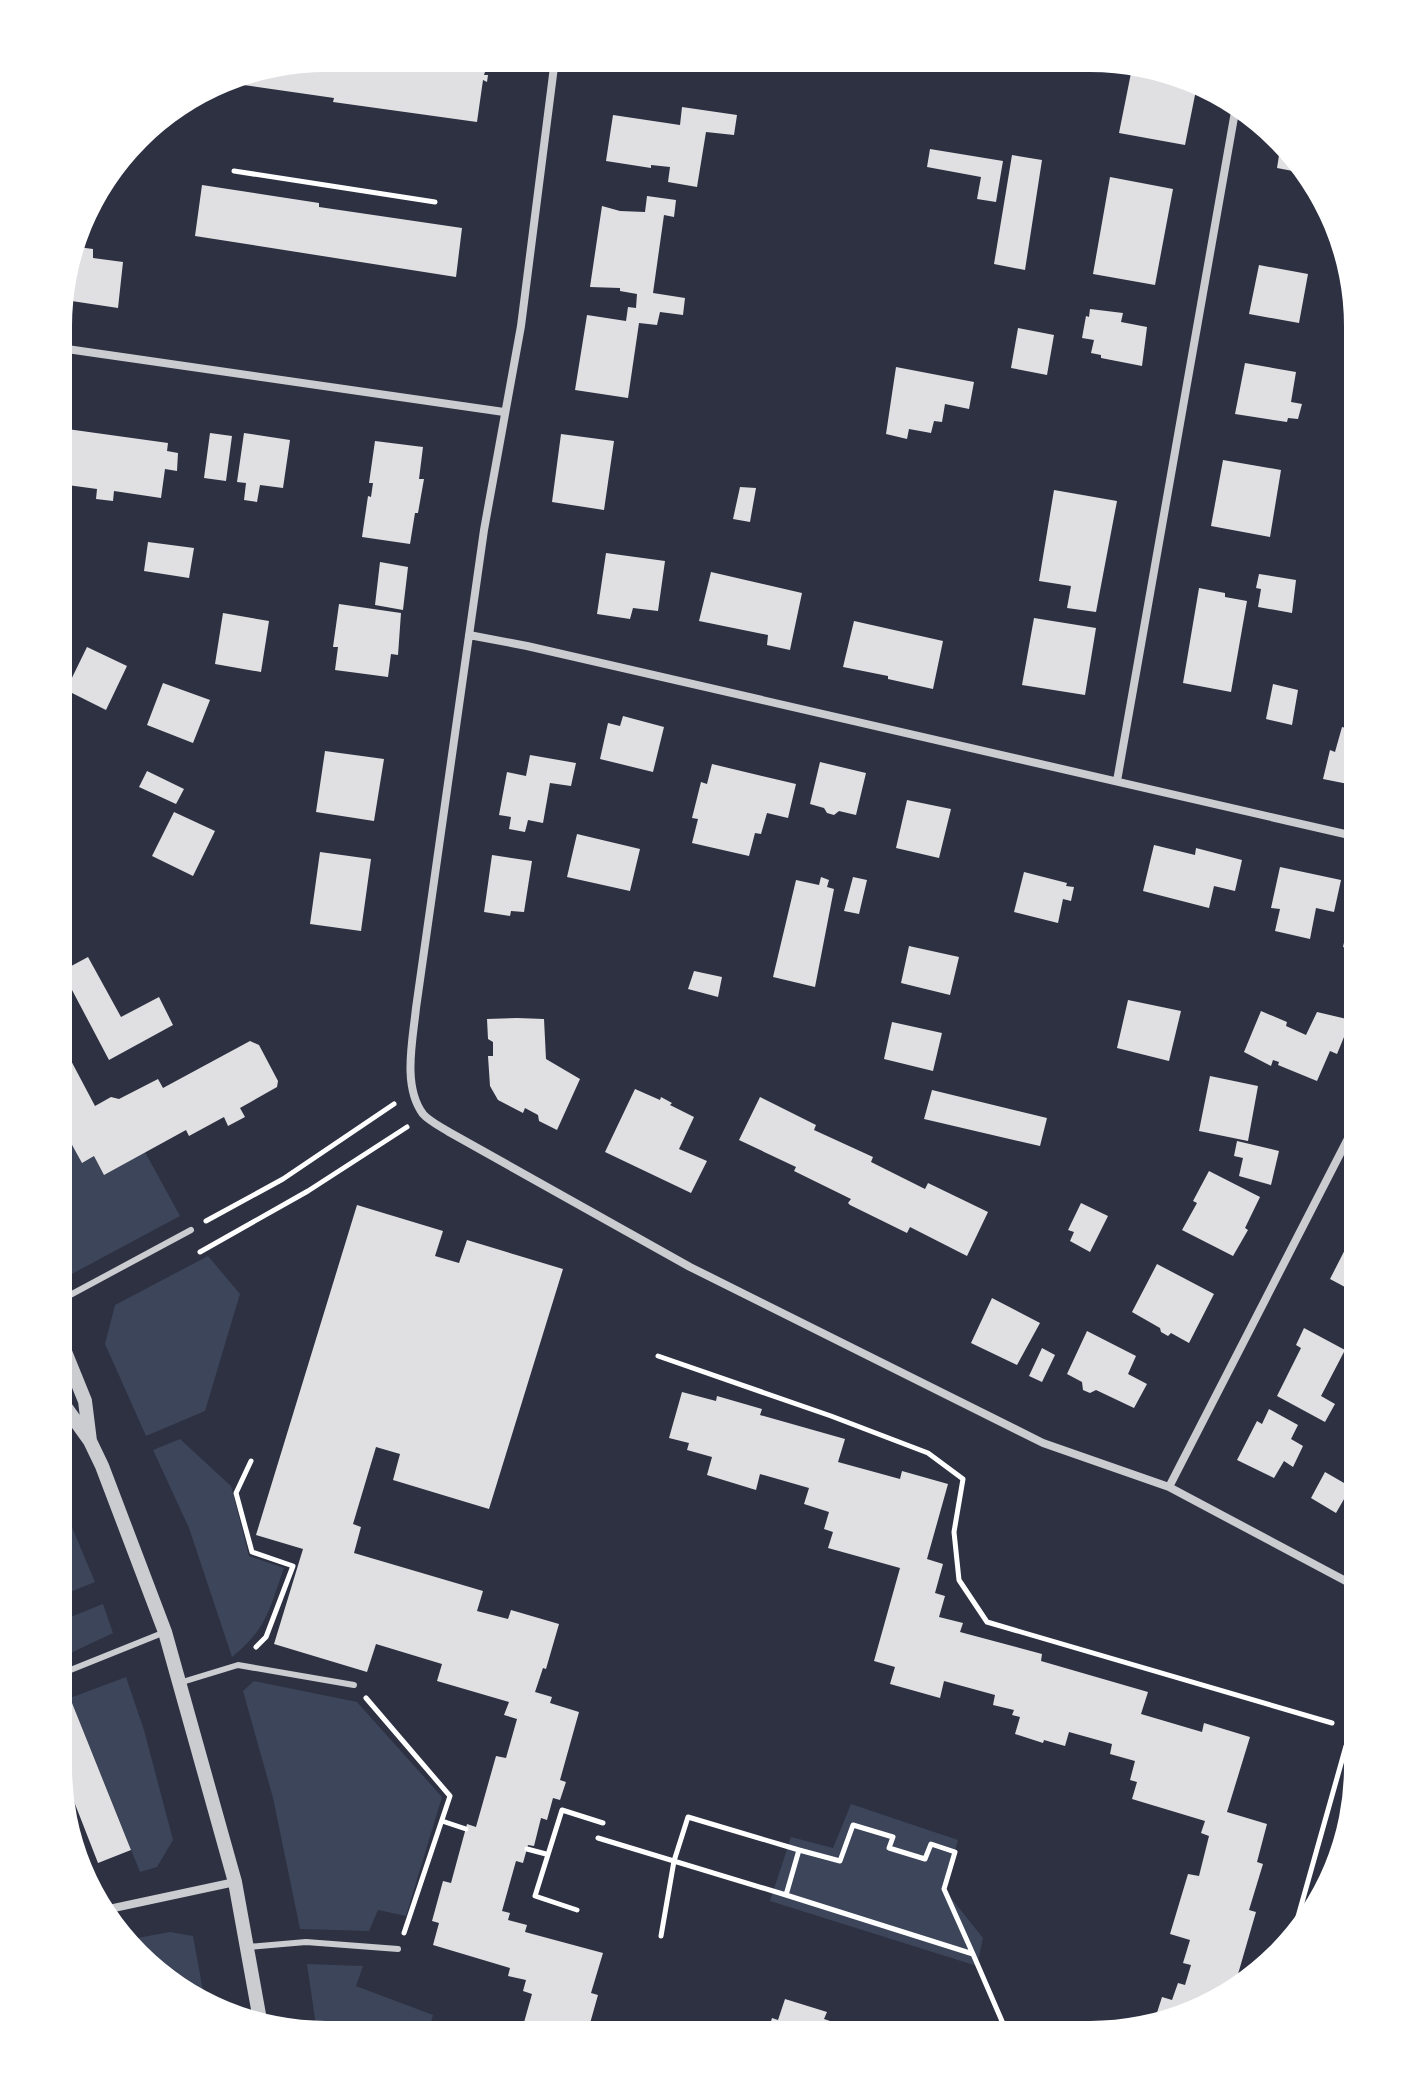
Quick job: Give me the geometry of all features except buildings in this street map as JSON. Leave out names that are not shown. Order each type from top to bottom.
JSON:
[{"type":"street","points":[[553,72],[521,326],[504,412],[469,635],[416,1008],[412,1078],[414,1095],[424,1115],[690,1267],[1043,1443],[1169,1487],[1343,1580]]},
{"type":"street","points":[[1117,781],[1234,118]]},
{"type":"street","points":[[72,350],[504,412]]},
{"type":"street","points":[[469,635],[1344,834]]},
{"type":"street","points":[[1169,1487],[1343,1147]]},
{"type":"street","points":[[72,1369],[85,1401],[90,1441]]},
{"type":"street","points":[[72,1416],[90,1441],[165,1632],[235,1882],[258,2011]]},
{"type":"street","points":[[116,1908],[235,1882]]},
{"type":"lane","points":[[72,1294],[191,1230]]},
{"type":"lane","points":[[72,1669],[165,1632]]},
{"type":"lane","points":[[179,1683],[238,1665],[354,1685]]},
{"type":"lane","points":[[247,1947],[306,1942],[398,1949]]},
{"type":"path","points":[[234,171],[435,202]]},
{"type":"path","points":[[191,1230],[283,1179],[383,1110],[414,1095]]},
{"type":"path","points":[[195,1255],[308,1191],[424,1115]]},
{"type":"path","points":[[658,1356],[928,1453],[963,1479],[954,1532],[959,1580],[987,1622],[1343,1727]]},
{"type":"path","points":[[238,1665],[266,1637],[293,1566],[252,1552],[236,1493],[251,1461]]},
{"type":"path","points":[[354,1685],[450,1796],[398,1949]]},
{"type":"path","points":[[1301,1907],[1343,1757]]},
{"type":"path","points":[[577,1910],[535,1896],[546,1854],[562,1810],[603,1823]]},
{"type":"path","points":[[661,1936],[674,1861],[688,1817],[840,1861],[853,1825],[893,1837],[889,1848],[925,1859],[931,1844],[955,1852],[944,1889],[1002,2021]]},
{"type":"path","points":[[442,1821],[466,1829]]},
{"type":"path","points":[[598,1838],[973,1954]]},
{"type":"path","points":[[527,1849],[546,1854]]},
{"type":"path","points":[[786,1895],[799,1850]]},
{"type":"shaded area","points":[[72,1144],[94,1156],[145,1152],[180,1216],[72,1274]]},
{"type":"shaded area","points":[[208,1256],[240,1294],[205,1411],[146,1436],[105,1344],[115,1305]]},
{"type":"shaded area","points":[[180,1439],[231,1486],[249,1556],[284,1568],[260,1627],[232,1657],[189,1528],[153,1450]]},
{"type":"shaded area","points":[[72,1527],[95,1582],[72,1591]]},
{"type":"shaded area","points":[[103,1604],[113,1633],[72,1652],[72,1616]]},
{"type":"shaded area","points":[[126,1677],[144,1730],[173,1840],[157,1867],[140,1872],[72,1697]]},
{"type":"shaded area","points":[[254,1681],[357,1702],[442,1797],[406,1916],[378,1910],[369,1931],[300,1929],[273,1798],[243,1691]]},
{"type":"shaded area","points":[[851,1804],[958,1840],[944,1889],[983,1938],[977,1966],[770,1901],[791,1837],[833,1848]]},
{"type":"shaded area","points":[[170,1932],[193,1936],[203,1989],[172,1968],[140,1938]]},
{"type":"shaded area","points":[[307,1964],[363,1966],[356,1986],[433,2015],[431,2021],[315,2020]]}]
